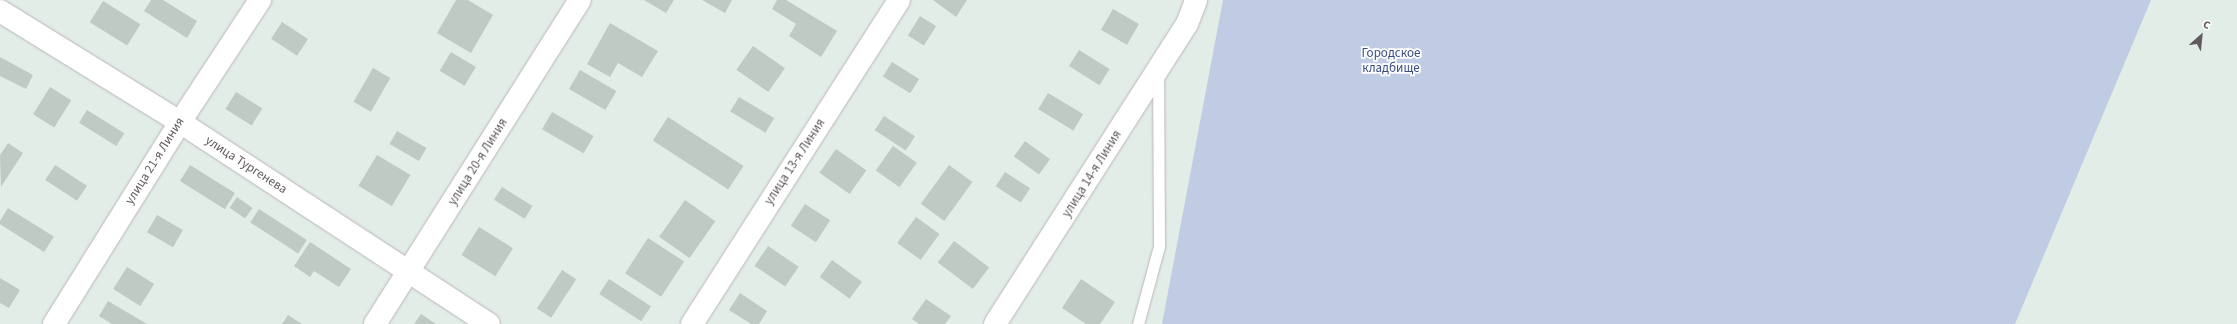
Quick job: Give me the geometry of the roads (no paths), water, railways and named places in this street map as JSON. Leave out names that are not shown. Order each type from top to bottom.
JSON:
[{"type":"street","name":"улица 21-я Линия","points":[[54,324],[180,122],[260,0]]},
{"type":"street","name":"улица 20-я Линия","points":[[375,324],[580,0]]},
{"type":"street","name":"улица 13-я Линия","points":[[692,324],[899,0]]},
{"type":"street","name":"улица 14-я Линия","points":[[995,324],[1187,24],[1196,0]]},
{"type":"street","name":"улица Тургенева","points":[[0,11],[180,122],[489,324]]},
{"type":"lane","points":[[1138,324],[1159,246],[1158,70]]},
{"type":"park label","name":"Городское кладбище","points":[[1391,62]]}]
